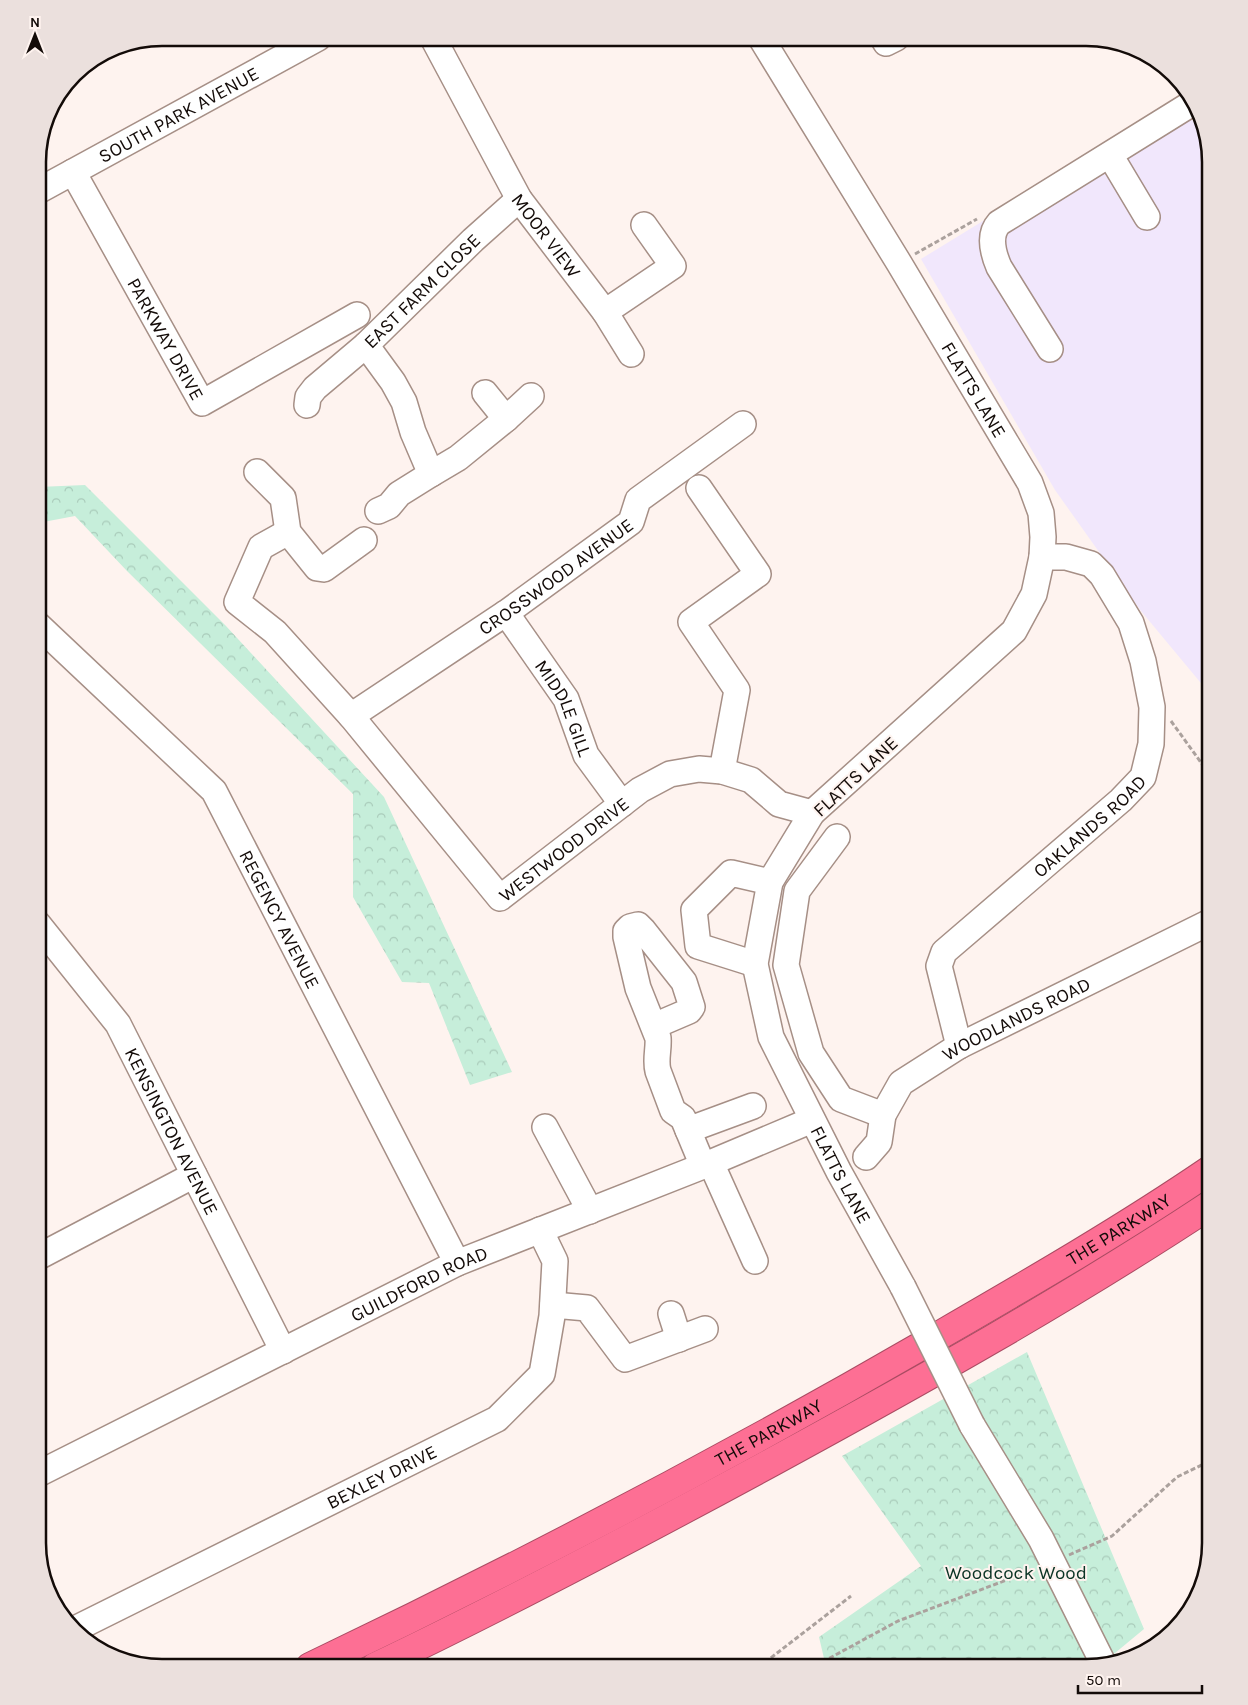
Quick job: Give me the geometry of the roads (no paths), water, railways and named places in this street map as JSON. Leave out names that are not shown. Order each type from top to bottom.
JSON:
[{"type":"highway","name":"THE PARKWAY","points":[[326,1659],[460,1594],[674,1483],[822,1403],[1078,1255],[1202,1175]]},
{"type":"highway","name":"THE PARKWAY","points":[[391,1659],[480,1616],[676,1514],[874,1406],[996,1338],[1202,1210]]},
{"type":"street","name":"SOUTH PARK AVENUE","points":[[46,187],[303,46]]},
{"type":"street","name":"MOOR VIEW","points":[[436,46],[519,199],[605,312],[631,354]]},
{"type":"street","name":"FLATTS LANE","points":[[766,46],[899,263],[1030,483],[1041,513],[1043,537],[1042,557],[1034,594],[1014,631],[812,814],[770,882],[755,964],[771,1037],[812,1120],[903,1287],[972,1425],[1041,1539],[1101,1658]]},
{"type":"street","points":[[1050,348],[1016,296],[994,255],[992,246],[994,228],[1187,106]]},
{"type":"street","points":[[1110,154],[1147,217]]},
{"type":"street","name":"PARKWAY DRIVE","points":[[73,172],[202,403],[357,315]]},
{"type":"street","name":"EAST FARM CLOSE","points":[[431,474],[416,441],[404,402],[393,382],[366,345],[472,240],[519,199]]},
{"type":"street","points":[[605,312],[673,266],[644,225]]},
{"type":"street","points":[[307,405],[308,397],[315,388],[366,345]]},
{"type":"street","points":[[485,394],[506,419]]},
{"type":"street","points":[[378,511],[389,506],[399,494],[458,458],[531,396]]},
{"type":"street","name":"CROSSWOOD AVENUE","points":[[351,716],[506,612],[631,522],[638,500],[743,424]]},
{"type":"street","points":[[257,472],[284,498],[288,532],[317,568],[324,569],[364,540]]},
{"type":"street","points":[[699,488],[758,574],[691,622],[737,690],[722,771]]},
{"type":"street","points":[[288,532],[261,547],[236,602],[275,632],[351,716]]},
{"type":"street","name":"OAKLANDS ROAD","points":[[959,1046],[939,966],[944,952],[1121,800],[1143,777],[1151,744],[1152,707],[1143,661],[1131,623],[1102,575],[1091,564],[1066,557],[1042,557]]},
{"type":"street","name":"MIDDLE GILL","points":[[506,612],[566,699],[586,755],[622,804]]},
{"type":"street","name":"REGENCY AVENUE","points":[[46,633],[214,791],[457,1263]]},
{"type":"street","name":"WESTWOOD DRIVE","points":[[351,716],[500,898],[640,790],[670,774],[699,769],[722,771],[751,780],[779,804],[812,814]]},
{"type":"street","points":[[837,837],[797,892],[786,965],[811,1053],[842,1099],[883,1115]]},
{"type":"street","points":[[755,964],[698,946],[694,910],[731,873],[770,882]]},
{"type":"street","name":"WOODLANDS ROAD","points":[[866,1157],[879,1142],[883,1115],[901,1083],[959,1046],[1202,926]]},
{"type":"street","name":"KENSINGTON AVENUE","points":[[46,934],[118,1024],[283,1351]]},
{"type":"street","points":[[764,1006],[796,998]]},
{"type":"street","points":[[654,1026],[659,1046],[656,1058],[658,1071],[673,1110],[683,1118],[755,1261]]},
{"type":"street","points":[[688,1130],[753,1106]]},
{"type":"street","name":"GUILDFORD ROAD","points":[[46,1470],[457,1263],[707,1164],[812,1120]]},
{"type":"street","points":[[545,1127],[590,1211]]},
{"type":"street","points":[[46,1253],[194,1175]]},
{"type":"street","name":"BEXLEY DRIVE","points":[[81,1626],[497,1419],[542,1374],[553,1305],[555,1261],[540,1230]]},
{"type":"street","points":[[553,1305],[587,1308],[625,1359],[705,1329]]},
{"type":"street","points":[[671,1314],[679,1339]]},
{"type":"park label","name":"Woodcock Wood","points":[[1016,1572]]}]
